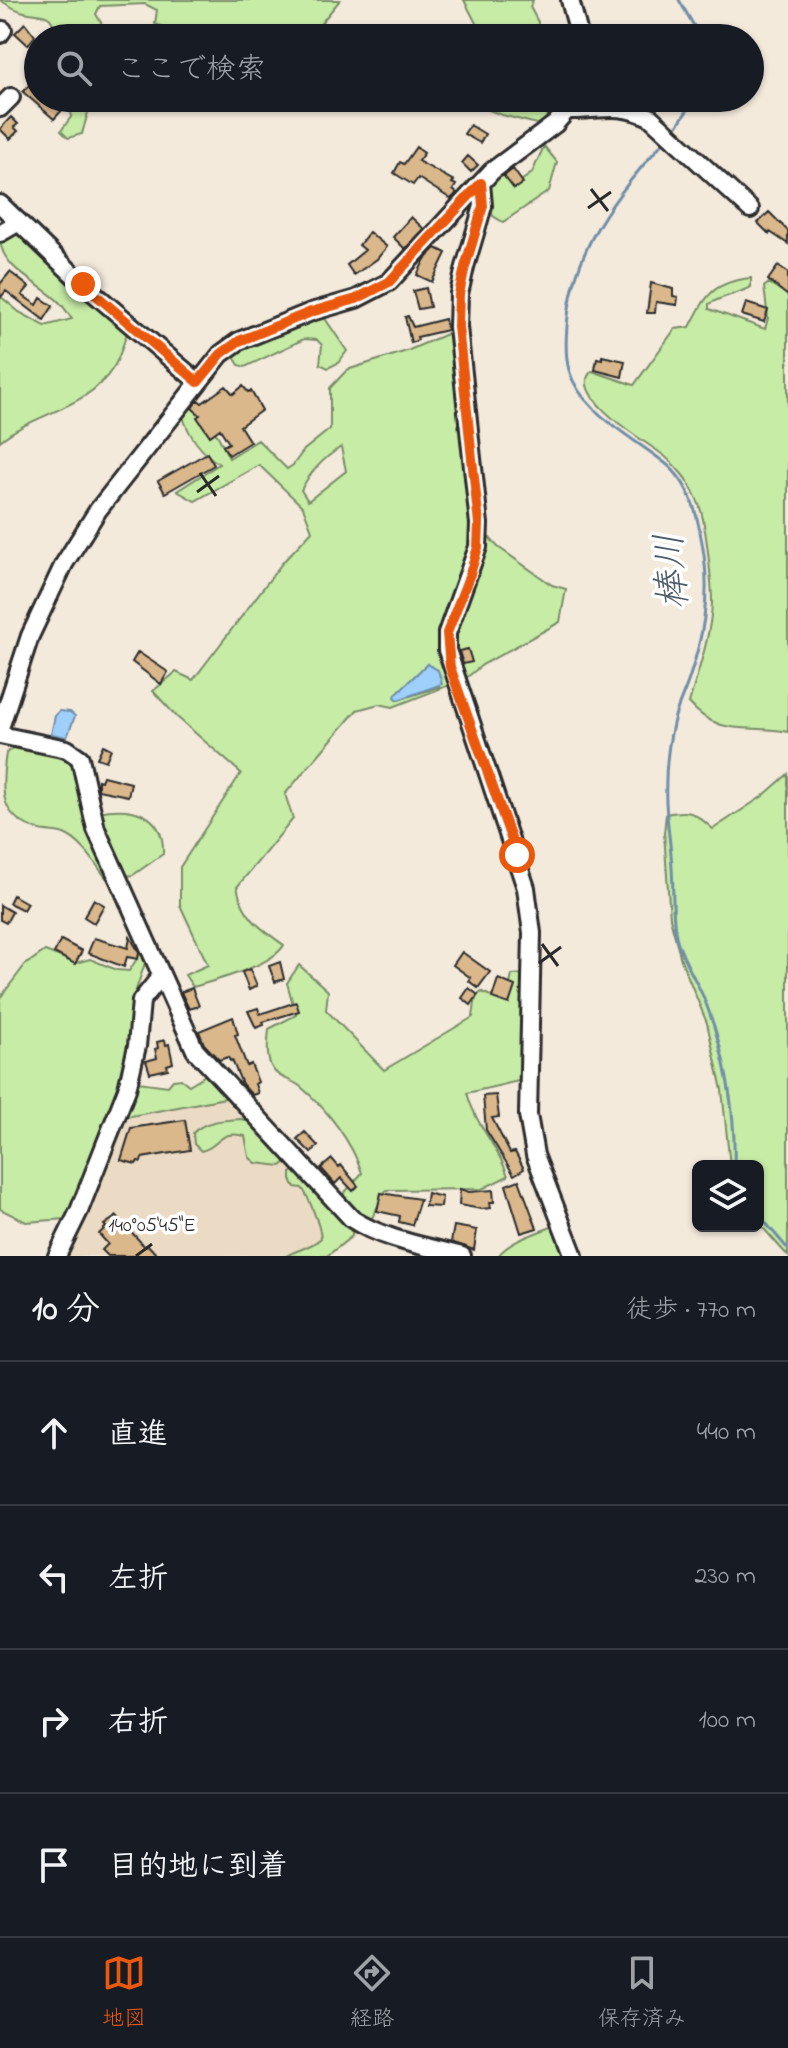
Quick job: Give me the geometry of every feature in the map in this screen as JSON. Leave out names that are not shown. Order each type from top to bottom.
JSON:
[{"type":"street","points":[[570,0],[576,24]]},
{"type":"street","points":[[0,728],[30,636],[64,564],[98,510],[221,354],[239,341],[311,312],[356,299],[389,282],[481,183],[502,163],[555,124],[563,112]]},
{"type":"street","points":[[638,112],[678,141],[750,209]]},
{"type":"street","points":[[481,183],[483,206],[459,294],[458,327],[479,524],[478,547],[447,633],[447,650],[450,667],[526,888],[532,933],[530,1138],[574,1256]]},
{"type":"street","points":[[0,204],[83,284],[198,382]]},
{"type":"street","points":[[0,233],[19,222]]},
{"type":"street","points":[[0,735],[67,749],[80,758],[96,829],[195,1050],[352,1219],[367,1229],[462,1256]]},
{"type":"street","points":[[57,1256],[79,1211],[127,1089],[137,1046],[141,1001],[161,976]]},
{"type":"shaded area","points":[[227,1092],[359,1231],[358,1234],[329,1256],[65,1256],[94,1195],[126,1112]]},
{"type":"green space","points":[[0,0],[340,0],[320,24],[155,24],[157,10],[145,4],[100,6],[96,14],[102,24],[53,24],[47,16],[11,7]]},
{"type":"green space","points":[[464,0],[533,0],[530,7],[538,22],[538,24],[476,24]]},
{"type":"green space","points":[[71,112],[88,112],[82,134],[68,138],[61,131]]},
{"type":"green space","points":[[494,112],[550,112],[541,125]]},
{"type":"green space","points":[[544,146],[557,162],[549,191],[503,222],[493,216],[488,195],[495,175],[503,176],[514,186],[532,173]]},
{"type":"green space","points":[[15,230],[127,333],[113,368],[102,382],[89,393],[0,441],[0,296],[19,312],[45,326],[72,319],[60,303],[15,268],[2,251],[0,240]]},
{"type":"green space","points":[[751,278],[751,287],[714,301],[709,304],[709,309],[765,329],[768,318],[764,287],[769,283],[788,295],[788,732],[723,725],[700,714],[689,703],[707,640],[712,602],[707,542],[700,506],[676,467],[610,416],[589,392],[587,381],[592,371],[634,385],[675,329],[690,327],[712,292],[728,283]]},
{"type":"green space","points":[[321,317],[347,351],[338,363],[328,368],[320,364],[322,345],[317,340],[304,339],[245,367],[239,365],[234,357],[260,338]]},
{"type":"green space","points":[[451,332],[475,522],[498,547],[552,585],[566,589],[560,622],[482,665],[465,679],[393,707],[379,704],[357,710],[285,794],[293,819],[237,887],[248,914],[284,945],[278,953],[256,966],[193,987],[185,975],[208,965],[180,905],[180,867],[241,773],[177,717],[153,691],[176,672],[193,680],[283,562],[312,531],[303,507],[259,465],[195,501],[177,491],[219,464],[197,444],[183,417],[191,404],[218,436],[229,458],[258,440],[287,469],[330,429],[330,388],[347,370],[407,351]],"holes":[[[341,447],[346,471],[308,501],[301,490],[305,483],[318,466]],[[427,664],[439,687],[398,700],[396,694]]]},
{"type":"green space","points":[[15,747],[49,752],[69,763],[98,812],[122,810],[144,815],[158,829],[163,854],[133,875],[107,879],[71,837],[40,830],[17,819],[6,802],[3,780],[6,753]]},
{"type":"green space","points":[[788,774],[788,1256],[764,1229],[764,1160],[729,1160],[722,1090],[707,1023],[681,960],[670,918],[664,833],[666,814],[688,812],[713,829],[763,796]]},
{"type":"green space","points":[[45,951],[76,963],[90,959],[117,970],[129,971],[142,951],[146,960],[133,999],[130,1044],[121,1086],[66,1219],[26,1222],[0,1209],[0,998],[25,965]]},
{"type":"green space","points":[[299,965],[328,991],[326,1010],[384,1070],[473,1017],[476,996],[482,992],[506,1003],[512,975],[525,974],[523,1080],[467,1093],[508,1176],[482,1189],[386,1190],[370,1222],[357,1217],[339,1199],[362,1173],[352,1150],[320,1105],[301,1087],[277,1074],[268,1058],[269,1029],[296,1015],[287,983]]},
{"type":"green space","points":[[207,1074],[225,1098],[126,1117],[138,1082],[168,1086],[173,1080],[181,1079],[189,1085]]},
{"type":"green space","points":[[242,1119],[261,1131],[287,1161],[281,1166],[256,1163],[249,1157],[245,1136],[236,1134],[224,1137],[201,1151],[194,1144],[193,1133],[203,1125]]},
{"type":"green space","points":[[297,1169],[352,1232],[352,1236],[327,1256],[286,1256],[321,1238],[308,1198],[302,1188],[295,1187],[291,1180],[291,1173]]},
{"type":"green space","points":[[556,1225],[566,1256],[498,1256],[517,1241]]},
{"type":"water","points":[[427,664],[438,670],[442,684],[398,700],[396,694]]},
{"type":"water","points":[[59,711],[75,716],[67,737],[51,734]]},
{"type":"building","points":[[24,24],[24,41],[15,33]]},
{"type":"building","points":[[46,112],[60,112],[54,119]]},
{"type":"building","points":[[11,117],[18,124],[14,127],[18,131],[10,139],[0,129]]},
{"type":"building","points":[[470,125],[485,134],[480,143],[464,134]]},
{"type":"building","points":[[416,147],[424,153],[418,161],[454,181],[452,183],[456,185],[453,190],[457,193],[451,199],[418,178],[413,185],[394,173],[400,162],[404,164]]},
{"type":"building","points":[[468,156],[478,165],[471,172],[462,163]]},
{"type":"building","points":[[513,169],[523,183],[514,189],[504,176]]},
{"type":"building","points":[[769,212],[788,231],[788,244],[769,234],[758,223]]},
{"type":"building","points":[[411,217],[424,229],[405,249],[393,237]]},
{"type":"building","points":[[369,232],[387,247],[377,259],[354,275],[347,265],[365,250],[359,245]]},
{"type":"building","points":[[436,248],[446,253],[432,282],[417,275],[425,259]]},
{"type":"building","points":[[778,266],[788,273],[788,296],[768,280]]},
{"type":"building","points":[[10,272],[29,287],[22,295],[37,305],[41,298],[53,306],[44,320],[6,291],[0,298],[0,284]]},
{"type":"building","points":[[651,283],[673,289],[673,296],[678,297],[677,305],[656,302],[655,313],[647,313]]},
{"type":"building","points":[[426,288],[430,307],[418,309],[413,291]]},
{"type":"building","points":[[746,303],[768,310],[764,322],[742,315]]},
{"type":"building","points":[[408,316],[413,327],[445,319],[447,330],[417,337],[418,340],[411,343],[405,317]]},
{"type":"building","points":[[602,356],[625,361],[622,377],[595,370],[597,358],[602,359]]},
{"type":"building","points":[[226,386],[233,394],[243,386],[248,392],[251,391],[262,410],[240,426],[250,442],[229,455],[223,446],[229,443],[220,429],[210,436],[197,417],[200,415],[192,408],[198,400],[202,403]]},
{"type":"building","points":[[207,453],[214,465],[165,493],[158,481]]},
{"type":"building","points":[[468,649],[472,662],[463,664],[459,651]]},
{"type":"building","points":[[138,652],[168,672],[161,684],[132,662]]},
{"type":"building","points":[[103,745],[111,749],[106,761],[97,758]]},
{"type":"building","points":[[103,776],[131,783],[128,796],[98,790],[98,780],[101,781]]},
{"type":"building","points":[[13,895],[27,903],[23,910],[9,903]]},
{"type":"building","points":[[94,899],[104,905],[94,923],[84,917]]},
{"type":"building","points":[[0,905],[12,912],[6,923],[0,920]]},
{"type":"building","points":[[130,937],[139,952],[138,959],[127,957],[124,967],[88,953],[94,938],[128,948]]},
{"type":"building","points":[[61,940],[82,951],[75,964],[54,953]]},
{"type":"building","points":[[462,952],[490,972],[478,988],[469,981],[471,978],[453,965]]},
{"type":"building","points":[[280,962],[284,979],[275,982],[269,966]]},
{"type":"building","points":[[250,969],[257,986],[249,990],[242,972]]},
{"type":"building","points":[[498,979],[515,986],[509,1004],[492,998]]},
{"type":"building","points":[[192,988],[199,1006],[189,1009],[181,992]]},
{"type":"building","points":[[469,988],[478,995],[471,1005],[462,998]]},
{"type":"building","points":[[296,1002],[299,1011],[263,1022],[264,1025],[256,1028],[248,1011],[258,1008],[260,1014]]},
{"type":"building","points":[[233,1017],[238,1034],[235,1035],[247,1066],[251,1064],[258,1082],[255,1084],[258,1093],[252,1095],[242,1084],[232,1060],[228,1057],[219,1060],[204,1044],[199,1031]]},
{"type":"building","points":[[165,1040],[166,1045],[169,1044],[173,1063],[167,1065],[168,1069],[150,1073],[146,1061],[157,1058],[157,1042]]},
{"type":"building","points":[[496,1095],[499,1117],[492,1118],[510,1153],[515,1152],[524,1169],[514,1175],[486,1130],[483,1096]]},
{"type":"building","points":[[185,1120],[190,1150],[142,1158],[136,1164],[121,1160],[131,1128]]},
{"type":"building","points":[[305,1132],[318,1146],[311,1153],[297,1139]]},
{"type":"building","points":[[332,1159],[358,1186],[353,1191],[341,1178],[335,1184],[321,1168]]},
{"type":"building","points":[[519,1180],[537,1228],[521,1233],[506,1185]]},
{"type":"building","points":[[460,1189],[469,1192],[493,1190],[494,1202],[490,1202],[491,1208],[481,1209],[459,1205]]},
{"type":"building","points":[[381,1193],[420,1199],[412,1225],[399,1222],[400,1216],[377,1211]]},
{"type":"building","points":[[427,1193],[442,1197],[441,1207],[425,1206]]},
{"type":"building","points":[[117,1216],[145,1247],[148,1245],[158,1256],[108,1256],[102,1250],[108,1244],[99,1234],[106,1227],[104,1225]]},
{"type":"building","points":[[454,1226],[477,1230],[474,1250],[451,1242]]},
{"type":"waterway","name":"棒川","points":[[679,0],[693,24]]},
{"type":"waterway","name":"棒川","points":[[674,130],[686,112]]},
{"type":"waterway","name":"棒川","points":[[666,139],[614,203],[588,247],[571,297],[566,350],[569,370],[584,398],[610,423],[675,472],[688,493],[700,530],[706,571],[704,618],[694,663],[671,734],[666,802],[675,932],[705,1001],[723,1061],[731,1104],[734,1160]]},
{"type":"waterway","name":"棒川","points":[[764,1221],[788,1249]]},
{"type":"route","points":[[83,284],[198,382],[221,354],[239,341],[311,312],[378,290],[481,183],[483,206],[459,294],[458,327],[479,524],[478,547],[447,633],[447,650],[450,667],[517,855]]}]
